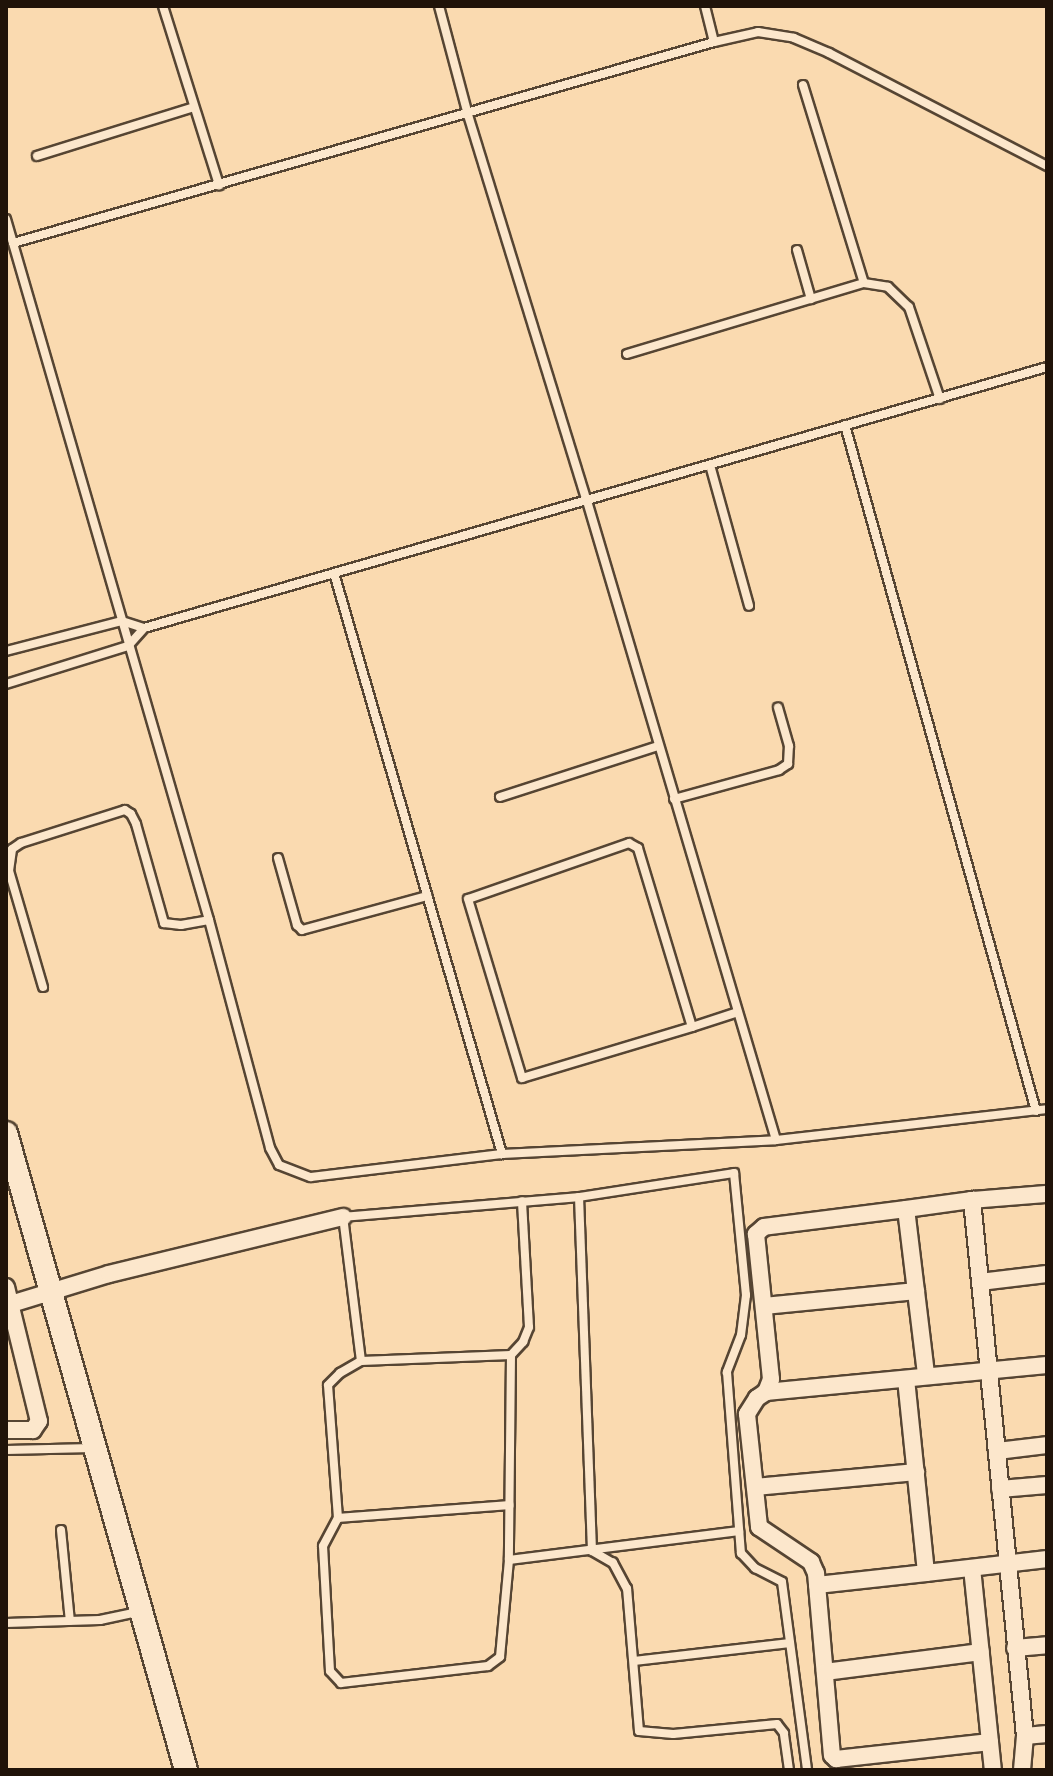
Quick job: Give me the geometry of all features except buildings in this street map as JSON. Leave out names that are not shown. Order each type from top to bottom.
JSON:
[{"type":"main road","points":[[6,1133],[186,1770]]},
{"type":"street","points":[[766,1392],[771,1379],[759,1229],[972,1200],[1047,1194]]},
{"type":"street","points":[[972,1200],[1025,1736],[1022,1770]]},
{"type":"street","points":[[906,1209],[926,1374]]},
{"type":"street","points":[[11,1304],[109,1274],[343,1217]]},
{"type":"street","points":[[980,1282],[1047,1274]]},
{"type":"street","points":[[6,1287],[39,1421],[33,1430],[6,1430]]},
{"type":"street","points":[[764,1306],[916,1291]]},
{"type":"street","points":[[990,1742],[836,1759],[832,1755],[817,1585],[811,1562],[759,1527],[747,1414],[757,1398],[766,1392],[906,1379],[926,1374],[1047,1365]]},
{"type":"street","points":[[906,1379],[926,1573]]},
{"type":"street","points":[[997,1451],[1047,1445]]},
{"type":"street","points":[[755,1487],[916,1472]]},
{"type":"street","points":[[1000,1489],[1047,1485]]},
{"type":"street","points":[[817,1585],[1047,1559]]},
{"type":"street","points":[[972,1568],[993,1770]]},
{"type":"street","points":[[1015,1648],[1047,1645]]},
{"type":"street","points":[[825,1672],[981,1652]]},
{"type":"street","points":[[1025,1736],[1047,1734]]},
{"type":"lane","points":[[163,6],[219,185]]},
{"type":"lane","points":[[439,6],[468,115],[587,501],[776,1140]]},
{"type":"lane","points":[[705,6],[714,42]]},
{"type":"lane","points":[[13,243],[758,32],[794,38],[1047,166]]},
{"type":"lane","points":[[803,85],[864,283]]},
{"type":"lane","points":[[37,156],[194,107]]},
{"type":"lane","points":[[6,219],[209,920],[270,1148],[279,1165],[311,1177],[502,1154],[776,1140],[1047,1109]]},
{"type":"lane","points":[[797,250],[811,299]]},
{"type":"lane","points":[[627,354],[864,283],[888,287],[909,307],[940,399]]},
{"type":"lane","points":[[6,684],[128,646],[144,628],[1047,367]]},
{"type":"lane","points":[[845,425],[1036,1111]]},
{"type":"lane","points":[[710,465],[749,606]]},
{"type":"lane","points":[[334,573],[502,1154]]},
{"type":"lane","points":[[6,651],[122,621],[144,628]]},
{"type":"lane","points":[[674,799],[779,770],[788,764],[789,746],[778,708]]},
{"type":"lane","points":[[500,797],[658,746]]},
{"type":"lane","points":[[43,987],[9,871],[12,849],[21,843],[117,809],[125,810],[136,824],[164,923],[181,925],[209,920]]},
{"type":"lane","points":[[692,1027],[638,848],[629,843],[468,899],[522,1078],[692,1027],[738,1012]]},
{"type":"lane","points":[[278,858],[302,930],[427,896]]},
{"type":"lane","points":[[361,1361],[343,1217],[579,1197],[734,1173],[746,1295],[741,1335],[727,1372],[741,1553],[755,1568],[782,1582],[807,1770]]},
{"type":"lane","points":[[579,1197],[592,1551]]},
{"type":"lane","points":[[511,1355],[361,1361],[340,1373],[328,1385],[338,1518],[323,1546],[330,1671],[341,1683],[488,1666],[500,1657],[509,1560],[511,1355],[523,1342],[529,1327],[522,1201]]},
{"type":"lane","points":[[6,1450],[95,1448]]},
{"type":"lane","points":[[338,1518],[510,1505]]},
{"type":"lane","points":[[61,1530],[70,1621]]},
{"type":"lane","points":[[509,1560],[739,1531]]},
{"type":"lane","points":[[592,1551],[613,1563],[627,1589],[639,1731],[673,1734],[777,1724],[784,1733],[789,1770]]},
{"type":"lane","points":[[6,1623],[100,1620],[143,1611]]},
{"type":"lane","points":[[634,1661],[790,1643]]}]
